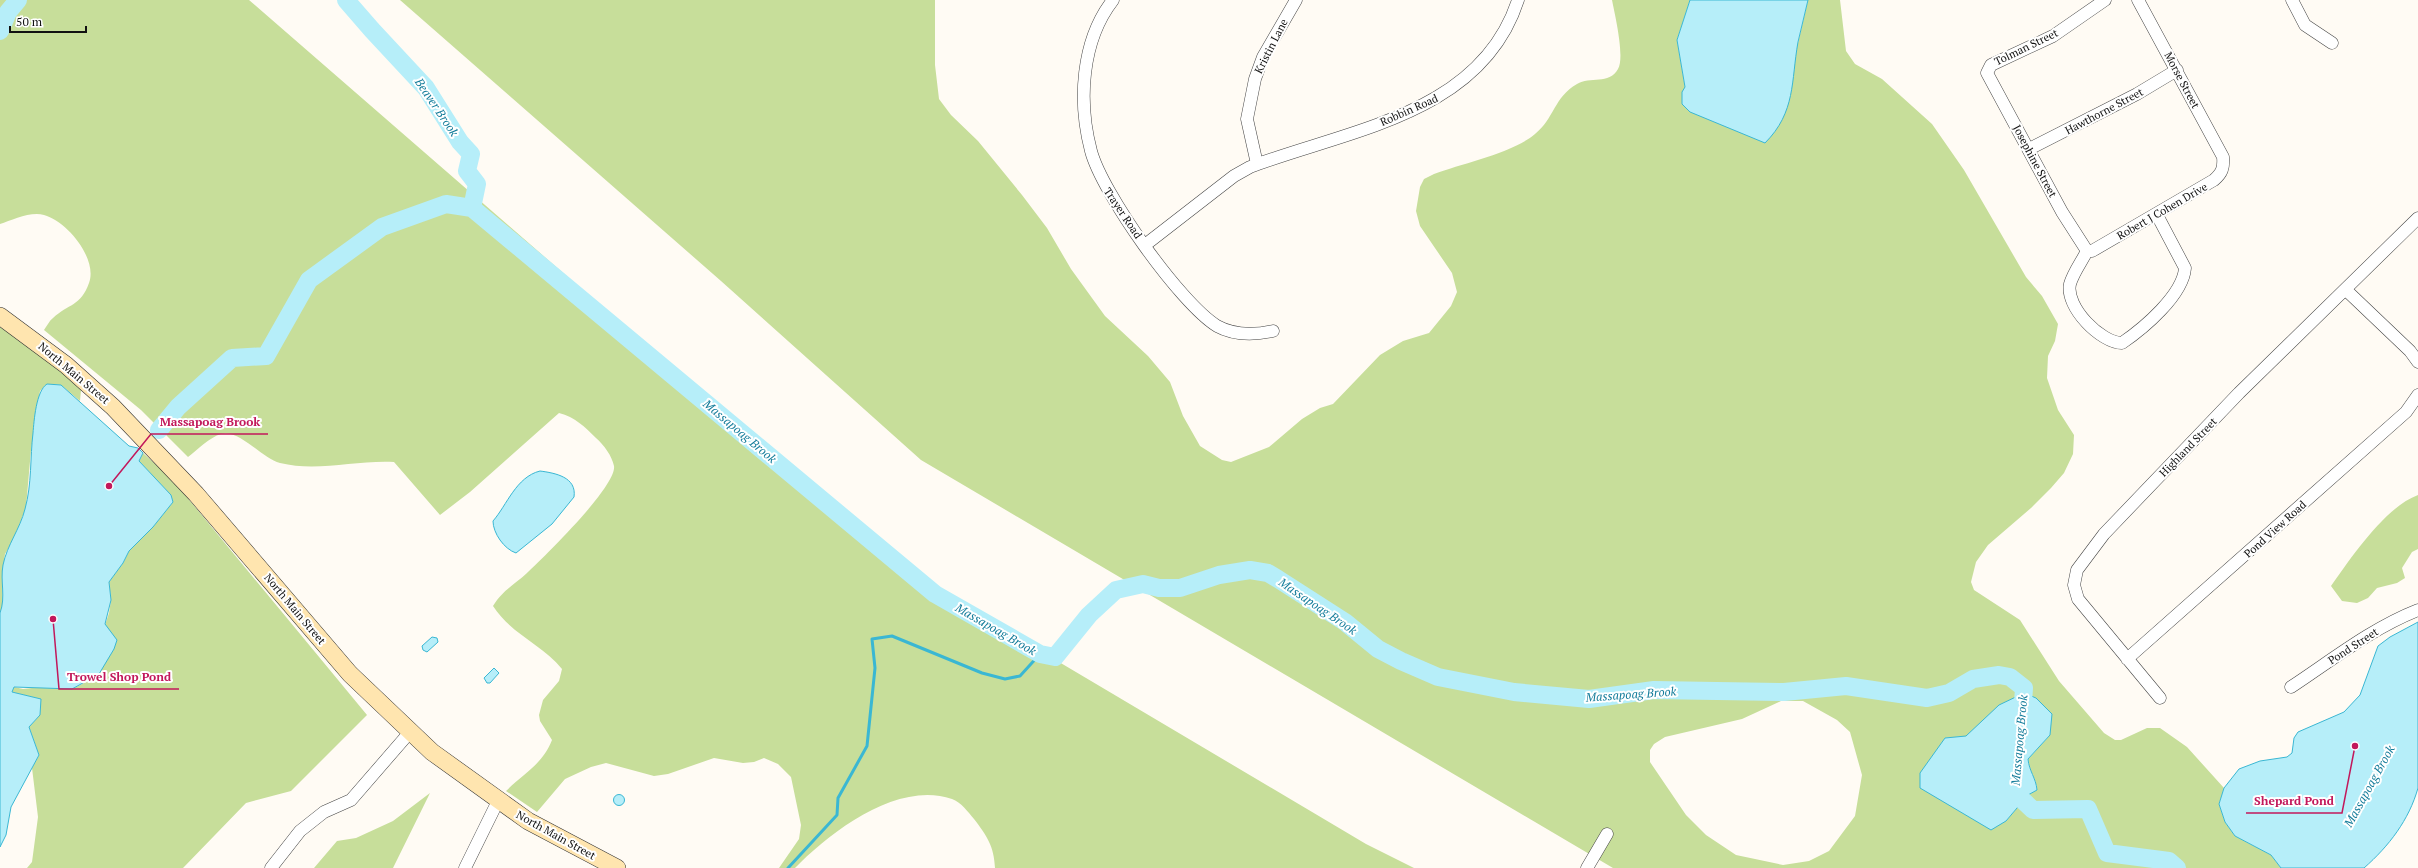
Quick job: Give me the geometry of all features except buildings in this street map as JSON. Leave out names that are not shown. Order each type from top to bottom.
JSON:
[{"type":"main road","name":"North Main Street","points":[[0,316],[66,365],[113,407],[196,494],[350,674],[432,752],[498,801],[528,821],[617,868]]},
{"type":"street","name":"Trayer Road","points":[[1113,0],[1105,10],[1087,55],[1084,112],[1091,151],[1099,176],[1112,200],[1145,245],[1197,308],[1217,325],[1238,334],[1259,334],[1273,331]]},
{"type":"street","name":"Kristin Lane","points":[[1257,164],[1248,119],[1255,78],[1263,57],[1296,0]]},
{"type":"street","name":"Robbin Road","points":[[1145,245],[1234,176],[1257,164],[1393,120],[1448,92],[1466,78],[1505,32],[1518,0]]},
{"type":"street","name":"Tolman Street","points":[[1988,69],[1991,65],[2053,36],[2105,0]]},
{"type":"street","name":"Morse Street","points":[[2138,0],[2177,70],[2224,160]]},
{"type":"street","points":[[2292,0],[2305,25],[2332,43]]},
{"type":"street","name":"Josephine Street","points":[[1988,69],[1988,73],[2030,149],[2062,212],[2087,251]]},
{"type":"street","name":"Hawthorne Street","points":[[2030,149],[2137,94],[2177,70]]},
{"type":"street","name":"Robert J Cohen Drive","points":[[2087,251],[2092,251],[2157,215],[2214,180],[2222,174],[2224,160]]},
{"type":"street","points":[[2087,251],[2070,283],[2070,294],[2079,312],[2095,330],[2115,343],[2122,343],[2146,324],[2176,292],[2184,275],[2185,268],[2157,215]]},
{"type":"street","name":"Highland Street","points":[[2160,698],[2078,599],[2074,585],[2079,566],[2104,534],[2179,455],[2418,218]]},
{"type":"street","points":[[2346,290],[2410,351],[2418,362]]},
{"type":"street","name":"Pond View Road","points":[[2127,659],[2406,412],[2418,395]]},
{"type":"street","name":"Pond Street","points":[[2291,687],[2366,637],[2398,618],[2418,610]]},
{"type":"street","points":[[271,868],[300,831],[324,812],[351,800],[410,732]]},
{"type":"street","points":[[465,868],[498,801]]},
{"type":"street","points":[[1587,868],[1607,834]]},
{"type":"green space","points":[[0,0],[249,0],[600,305],[936,589],[1366,844],[1414,868],[995,868],[993,853],[989,842],[983,831],[967,810],[952,799],[931,795],[910,797],[888,803],[866,813],[827,839],[795,868],[779,868],[799,839],[801,825],[791,777],[778,764],[764,758],[754,762],[743,763],[714,758],[668,774],[654,776],[606,763],[591,767],[565,779],[537,812],[506,791],[538,762],[548,749],[552,740],[540,721],[539,715],[543,700],[559,681],[562,669],[554,660],[509,625],[493,606],[505,592],[527,573],[563,537],[604,489],[612,476],[614,466],[607,451],[588,430],[570,417],[559,413],[470,492],[440,515],[394,462],[322,466],[280,463],[265,456],[236,436],[228,434],[221,434],[212,438],[188,457],[141,410],[44,330],[52,319],[74,304],[82,296],[89,283],[91,273],[89,263],[85,253],[71,233],[53,219],[39,214],[16,218],[0,224]]},
{"type":"green space","points":[[400,0],[935,0],[935,65],[939,99],[951,115],[978,141],[1022,195],[1047,228],[1071,269],[1105,316],[1148,356],[1170,382],[1183,416],[1200,446],[1222,460],[1231,462],[1269,447],[1302,419],[1320,408],[1333,404],[1380,355],[1403,341],[1429,333],[1451,306],[1457,292],[1452,273],[1420,226],[1416,211],[1420,187],[1424,179],[1434,174],[1501,152],[1526,141],[1546,122],[1563,95],[1569,89],[1582,82],[1604,79],[1614,74],[1620,63],[1620,46],[1612,0],[1690,0],[1677,40],[1685,87],[1798,43],[1808,0],[1840,0],[1846,51],[1855,64],[1882,79],[1932,124],[1964,170],[2026,277],[2042,296],[2058,324],[2055,341],[2048,356],[2047,378],[2058,410],[2074,435],[2073,454],[2064,473],[2051,488],[2031,508],[1988,545],[1976,562],[1971,582],[1974,590],[2020,620],[2059,681],[2104,733],[2115,740],[2121,740],[2147,728],[2160,728],[2187,747],[2224,788],[2219,804],[2225,822],[2235,836],[2271,855],[2281,868],[1613,868],[921,460],[721,281]],"holes":[[[1781,701],[1803,701],[1837,720],[1850,732],[1862,775],[1855,816],[1829,851],[1809,861],[1783,865],[1736,855],[1706,835],[1686,815],[1650,762],[1650,750],[1654,744],[1665,737],[1742,719]],[[2050,735],[2028,759],[2037,790],[2028,795],[2006,821],[1944,738]]]},
{"type":"green space","points":[[0,327],[43,354],[81,390],[80,401],[61,385],[47,384],[40,391],[31,450],[26,507],[15,537],[5,554],[2,576],[3,605],[0,613]]},
{"type":"green space","points":[[143,453],[172,479],[367,715],[291,791],[246,803],[183,868],[27,868],[32,862],[38,817],[32,768],[39,755],[29,727],[40,715],[40,699],[12,692],[14,687],[23,689],[41,687],[72,689],[86,682],[109,613],[111,600],[109,582],[123,563],[129,551],[153,527],[173,502],[171,495],[139,461]]},
{"type":"green space","points":[[2418,495],[2418,549],[2412,552],[2402,568],[2405,578],[2397,583],[2377,588],[2368,598],[2357,603],[2342,601],[2331,586],[2359,548],[2381,522],[2393,510]]},
{"type":"green space","points":[[430,793],[393,868],[314,868],[337,841],[356,838],[393,821]]},
{"type":"water","points":[[1690,0],[1808,0],[1798,42],[1793,83],[1787,108],[1782,120],[1765,143],[1690,112],[1682,104],[1682,92],[1685,87],[1677,40]]},
{"type":"water","points":[[47,384],[61,385],[129,446],[138,448],[143,453],[139,461],[171,495],[173,502],[153,527],[129,551],[123,563],[109,582],[111,600],[105,624],[117,640],[114,649],[99,674],[72,689],[14,687],[12,692],[41,699],[40,715],[29,727],[39,755],[11,807],[6,835],[0,847],[0,613],[3,601],[2,571],[7,551],[25,509],[29,490],[36,407],[40,393]]},
{"type":"water","points":[[540,471],[564,477],[572,485],[574,497],[552,524],[516,553],[507,548],[500,540],[493,526],[493,521],[518,485],[524,479]]},
{"type":"water","points":[[2418,622],[2418,788],[2404,822],[2382,851],[2364,868],[2281,868],[2271,855],[2235,836],[2225,822],[2219,804],[2224,788],[2239,769],[2260,761],[2287,757],[2292,753],[2294,738],[2298,732],[2344,712],[2360,695],[2378,646],[2390,637]]},
{"type":"water","points":[[432,637],[437,638],[438,642],[427,652],[423,650],[422,646]]},
{"type":"water","points":[[494,668],[499,673],[490,683],[487,683],[484,678]]},
{"type":"water","points":[[2024,693],[2036,698],[2052,714],[2050,735],[2028,759],[2037,790],[2028,795],[2006,821],[1991,830],[1920,788],[1920,773],[1945,738],[1966,736],[1999,705]]},
{"type":"water","points":[[617,795],[621,795],[623,796],[623,804],[617,805],[614,802],[614,798]]},
{"type":"waterway","name":"Beaver Brook","points":[[0,31],[8,12],[18,0]]},
{"type":"waterway","name":"Beaver Brook","points":[[346,0],[426,88],[460,142],[471,154],[467,171],[477,184],[472,208]]},
{"type":"waterway","name":"Massapoag Brook","points":[[159,430],[178,407],[232,358],[266,356],[309,280],[382,227],[446,204],[472,208],[935,594],[1040,654],[1055,657],[1089,615],[1116,590],[1143,584],[1159,588],[1180,588],[1219,575],[1250,570],[1268,573],[1278,579],[1345,622],[1378,649],[1401,661],[1438,677],[1514,692],[1589,699],[1654,690],[1784,692],[1846,686],[1927,698],[1949,693],[1973,679],[1999,675],[2010,677],[2024,688],[2022,717]]},
{"type":"waterway","points":[[788,868],[837,815],[838,798],[867,746],[875,668],[872,639],[892,636],[982,673],[1005,679],[1020,676],[1040,654]]},
{"type":"waterway","name":"Massapoag Brook","points":[[2015,780],[2014,792],[2033,810],[2088,809],[2107,853],[2169,861],[2177,868]]},
{"type":"place","name":"Massapoag Brook","points":[[109,486]]},
{"type":"place","name":"Trowel Shop Pond","points":[[53,619]]},
{"type":"place","name":"Shepard Pond","points":[[2355,746]]}]
